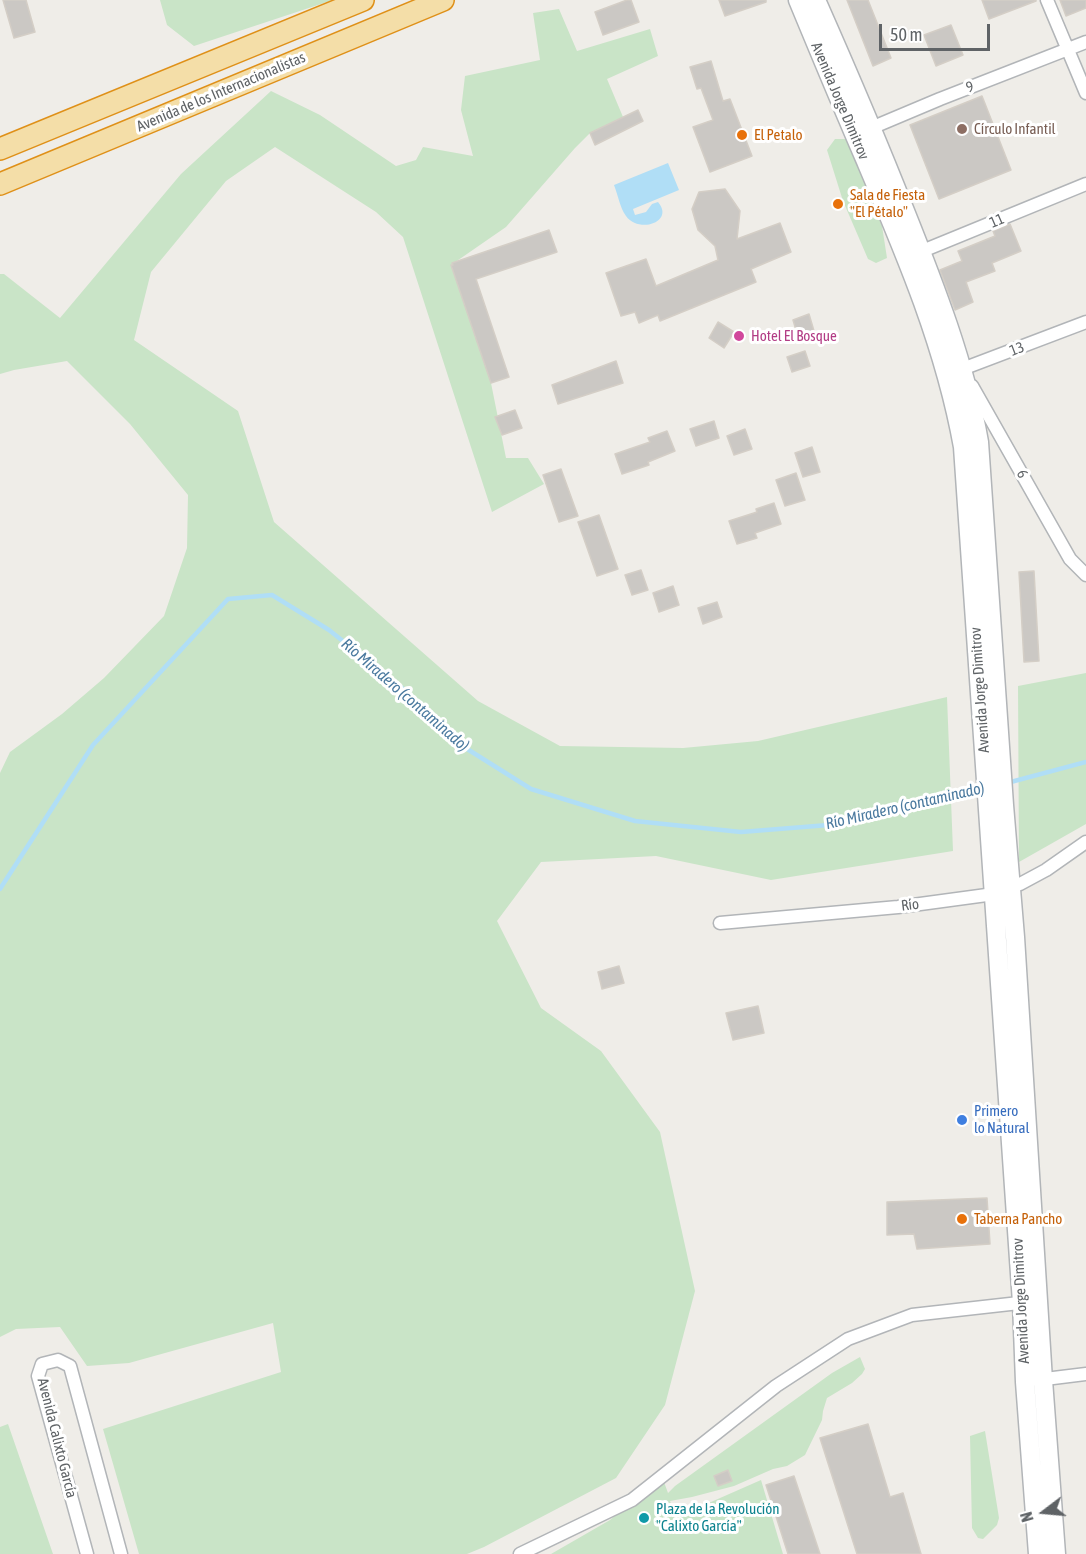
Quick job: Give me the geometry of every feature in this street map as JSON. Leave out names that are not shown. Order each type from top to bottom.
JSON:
[{"type":"highway","name":"Avenida de los Internacionalistas","points":[[0,149],[363,0]]},
{"type":"highway","name":"Avenida de los Internacionalistas","points":[[0,184],[443,0]]},
{"type":"main road","name":"Avenida Jorge Dimitrov","points":[[798,0],[863,131]]},
{"type":"main road","name":"Avenida Jorge Dimitrov","points":[[816,0],[863,131],[914,255],[955,372],[973,409],[979,442],[992,750],[1002,891],[1015,937],[1034,1381],[1038,1554]]},
{"type":"main road","name":"Avenida Jorge Dimitrov","points":[[1034,1381],[1056,1554]]},
{"type":"street","points":[[1047,0],[1086,93]]},
{"type":"street","name":"9","points":[[863,131],[1086,42]]},
{"type":"street","name":"11","points":[[914,255],[1086,184]]},
{"type":"street","name":"13","points":[[955,372],[1086,322]]},
{"type":"street","name":"6","points":[[955,372],[1070,559],[1086,574]]},
{"type":"street","name":"Río","points":[[720,923],[898,907],[1002,891],[1046,870],[1086,842]]},
{"type":"street","points":[[520,1554],[632,1500],[776,1386],[848,1340],[912,1315],[1030,1302]]},
{"type":"street","name":"Avenida Calixto García","points":[[87,1554],[38,1376],[42,1364],[58,1360],[70,1366],[121,1554]]},
{"type":"street","points":[[1034,1381],[1086,1374]]},
{"type":"green space","points":[[160,0],[333,0],[194,46],[167,25]]},
{"type":"green space","points":[[559,9],[577,51],[650,29],[658,56],[607,79],[623,117],[590,133],[506,227],[451,265],[491,383],[506,458],[528,458],[544,484],[492,512],[403,237],[376,212],[275,147],[226,181],[151,272],[134,340],[238,411],[274,522],[478,701],[560,746],[683,748],[758,741],[947,697],[953,851],[771,880],[656,856],[541,862],[497,921],[541,1008],[601,1051],[660,1132],[695,1291],[665,1405],[616,1478],[467,1554],[139,1554],[103,1429],[281,1372],[273,1323],[129,1363],[87,1366],[60,1327],[16,1329],[0,1337],[0,773],[10,752],[62,714],[104,678],[164,616],[187,548],[188,495],[130,424],[67,361],[0,374],[0,274],[4,274],[60,318],[181,174],[271,91],[320,115],[396,166],[416,160],[423,147],[473,156],[461,110],[465,76],[540,60],[533,13]]},
{"type":"green space","points":[[835,139],[848,139],[882,226],[887,258],[876,263],[868,259],[843,201],[827,150]]},
{"type":"green space","points":[[1086,673],[1086,824],[1019,862],[1018,686]]},
{"type":"green space","points":[[860,1357],[865,1369],[852,1383],[827,1398],[822,1420],[805,1455],[787,1466],[773,1469],[734,1486],[670,1501],[675,1515],[686,1513],[761,1480],[783,1554],[551,1554],[610,1520],[637,1497],[664,1482],[668,1493],[832,1373]]},
{"type":"green space","points":[[8,1424],[53,1554],[0,1554],[0,1427]]},
{"type":"green space","points":[[985,1431],[999,1518],[997,1525],[983,1539],[978,1538],[972,1528],[970,1436]]},
{"type":"water","points":[[668,163],[679,190],[633,209],[635,215],[646,212],[652,204],[658,202],[662,209],[659,220],[646,225],[632,221],[622,209],[614,185]]},
{"type":"building","points":[[3,0],[26,0],[35,32],[14,38]]},
{"type":"building","points":[[631,0],[639,22],[603,35],[595,12]]},
{"type":"building","points":[[719,0],[766,0],[766,2],[725,16]]},
{"type":"building","points":[[847,0],[868,0],[891,58],[873,66]]},
{"type":"building","points":[[982,0],[1036,0],[1036,1],[989,19]]},
{"type":"building","points":[[1060,0],[1086,0],[1086,8],[1066,16]]},
{"type":"building","points":[[951,25],[963,55],[936,66],[924,35]]},
{"type":"building","points":[[711,61],[723,101],[730,99],[752,156],[710,172],[693,127],[713,120],[701,88],[697,89],[690,67]]},
{"type":"building","points":[[982,96],[1011,170],[939,199],[910,125]]},
{"type":"building","points":[[638,110],[643,121],[595,145],[590,133]]},
{"type":"building","points":[[725,189],[740,211],[737,239],[780,223],[791,252],[751,269],[756,282],[660,321],[658,315],[639,323],[635,312],[621,316],[606,273],[646,259],[656,286],[718,260],[715,246],[698,230],[692,209],[699,192]]},
{"type":"building","points":[[1010,224],[1021,251],[992,263],[995,271],[966,282],[973,302],[955,310],[940,270],[962,261],[958,251],[995,236],[993,231]]},
{"type":"building","points":[[549,230],[557,252],[476,279],[509,377],[491,383],[451,265]]},
{"type":"building","points":[[809,314],[814,331],[798,337],[793,320]]},
{"type":"building","points":[[718,322],[734,332],[724,348],[709,338]]},
{"type":"building","points":[[805,351],[810,366],[792,372],[787,357]]},
{"type":"building","points":[[616,361],[623,383],[558,404],[552,385]]},
{"type":"building","points":[[515,410],[522,428],[502,435],[495,417]]},
{"type":"building","points":[[714,421],[719,438],[696,446],[690,429]]},
{"type":"building","points":[[745,429],[752,449],[734,455],[727,436]]},
{"type":"building","points":[[667,431],[675,451],[648,462],[649,465],[622,474],[615,454],[650,442],[648,438]]},
{"type":"building","points":[[812,447],[820,472],[803,477],[795,453]]},
{"type":"building","points":[[561,469],[578,516],[559,522],[543,475]]},
{"type":"building","points":[[796,473],[805,500],[785,506],[776,480]]},
{"type":"building","points":[[774,503],[781,524],[755,533],[757,538],[737,544],[729,521],[757,512],[756,509]]},
{"type":"building","points":[[599,515],[618,569],[597,576],[578,522]]},
{"type":"building","points":[[641,570],[648,590],[632,595],[625,575]]},
{"type":"building","points":[[1034,571],[1039,661],[1024,662],[1019,572]]},
{"type":"building","points":[[673,586],[679,605],[659,612],[653,593]]},
{"type":"building","points":[[717,602],[722,617],[703,624],[698,608]]},
{"type":"building","points":[[619,966],[624,983],[602,989],[598,972]]},
{"type":"building","points":[[758,1006],[764,1033],[733,1040],[726,1013]]},
{"type":"building","points":[[987,1198],[990,1244],[917,1249],[914,1234],[887,1235],[887,1202]]},
{"type":"building","points":[[868,1424],[890,1497],[903,1493],[921,1554],[857,1554],[820,1438]]},
{"type":"building","points":[[728,1470],[732,1481],[718,1486],[714,1476]]},
{"type":"building","points":[[794,1476],[820,1554],[788,1554],[766,1485]]},
{"type":"waterway","name":"Río Miradero (contaminado)","points":[[0,889],[93,745],[228,599],[272,595],[329,630],[407,692],[456,742],[531,789],[635,821],[741,832],[841,824],[982,790]]},
{"type":"waterway","name":"Río Miradero (contaminado)","points":[[1007,783],[1086,762]]},
{"type":"place","name":"Círculo Infantil","points":[[962,129]]},
{"type":"place","name":"El Petalo","points":[[742,135]]},
{"type":"place","name":"Sala de Fiesta \"El Pétalo\"","points":[[838,204]]},
{"type":"place","name":"Hotel El Bosque","points":[[739,336]]},
{"type":"place","name":"Primero lo Natural","points":[[962,1120]]},
{"type":"place","name":"Taberna Pancho","points":[[962,1219]]},
{"type":"place","name":"Plaza de la Revolución \"Calixto García\"","points":[[644,1518]]}]
